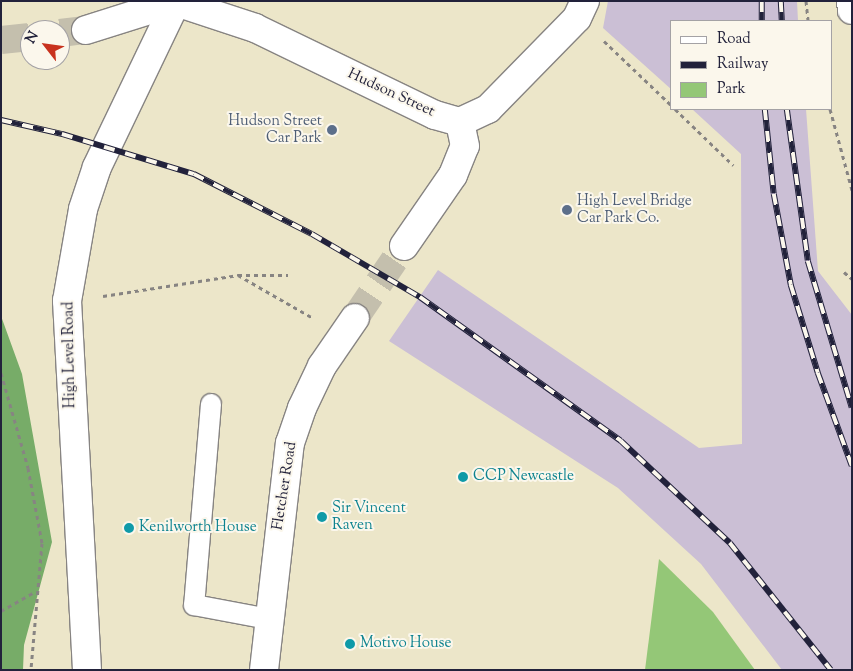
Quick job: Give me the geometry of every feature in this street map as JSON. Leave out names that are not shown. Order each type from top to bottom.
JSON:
[{"type":"street","points":[[851,1],[852,10]]},
{"type":"street","points":[[86,30],[177,2]]},
{"type":"street","name":"Hudson Street","points":[[177,2],[255,28],[435,115],[460,122]]},
{"type":"street","name":"High Level Road","points":[[86,670],[67,301],[83,209],[97,167],[177,2]]},
{"type":"street","points":[[404,246],[452,175],[465,146],[460,122],[488,109],[581,9]]},
{"type":"street","name":"Fletcher Road","points":[[264,670],[290,443],[302,408],[322,366],[349,327]]},
{"type":"lane","points":[[211,404],[194,605],[269,619]]},
{"type":"path","points":[[806,1],[808,20]]},
{"type":"path","points":[[581,9],[670,104]]},
{"type":"path","points":[[676,110],[733,165]]},
{"type":"path","points":[[830,110],[852,190]]},
{"type":"path","points":[[844,272],[852,279]]},
{"type":"path","points":[[67,301],[238,275],[288,275]]},
{"type":"path","points":[[238,275],[349,327]]},
{"type":"path","points":[[1,373],[28,468],[42,543],[36,590],[31,670]]},
{"type":"path","points":[[1,611],[36,590]]},
{"type":"shaded area","points":[[608,1],[797,1],[798,20],[670,20],[670,88],[603,28]]},
{"type":"shaded area","points":[[693,110],[806,110],[818,271],[852,315],[852,670],[782,670],[701,564],[618,488],[389,341],[438,270],[699,448],[742,444],[741,154]]},
{"type":"green space","points":[[1,316],[22,374],[52,542],[24,645],[23,670],[1,670]]},
{"type":"green space","points":[[659,559],[713,612],[755,670],[645,670]]},
{"type":"tunnel","points":[[70,32],[86,30]]},
{"type":"tunnel","points":[[1,40],[20,38]]},
{"type":"tunnel","points":[[355,318],[404,246]]},
{"type":"railway","points":[[762,1],[762,20]]},
{"type":"railway","points":[[781,1],[782,20]]},
{"type":"railway","points":[[765,110],[774,194],[791,285],[818,373],[852,466]]},
{"type":"railway","points":[[787,110],[808,261],[852,408]]},
{"type":"railway","points":[[1,120],[62,134],[194,174],[312,234],[420,297],[621,441],[730,543],[831,670]]},
{"type":"place","name":"Hudson Street Car Park","points":[[332,130]]},
{"type":"place","name":"High Level Bridge Car Park Co.","points":[[567,210]]},
{"type":"place","name":"CCP Newcastle","points":[[463,477]]},
{"type":"place","name":"Sir Vincent Raven","points":[[322,517]]},
{"type":"place","name":"Kenilworth House","points":[[129,528]]},
{"type":"place","name":"Motivo House","points":[[350,644]]}]
